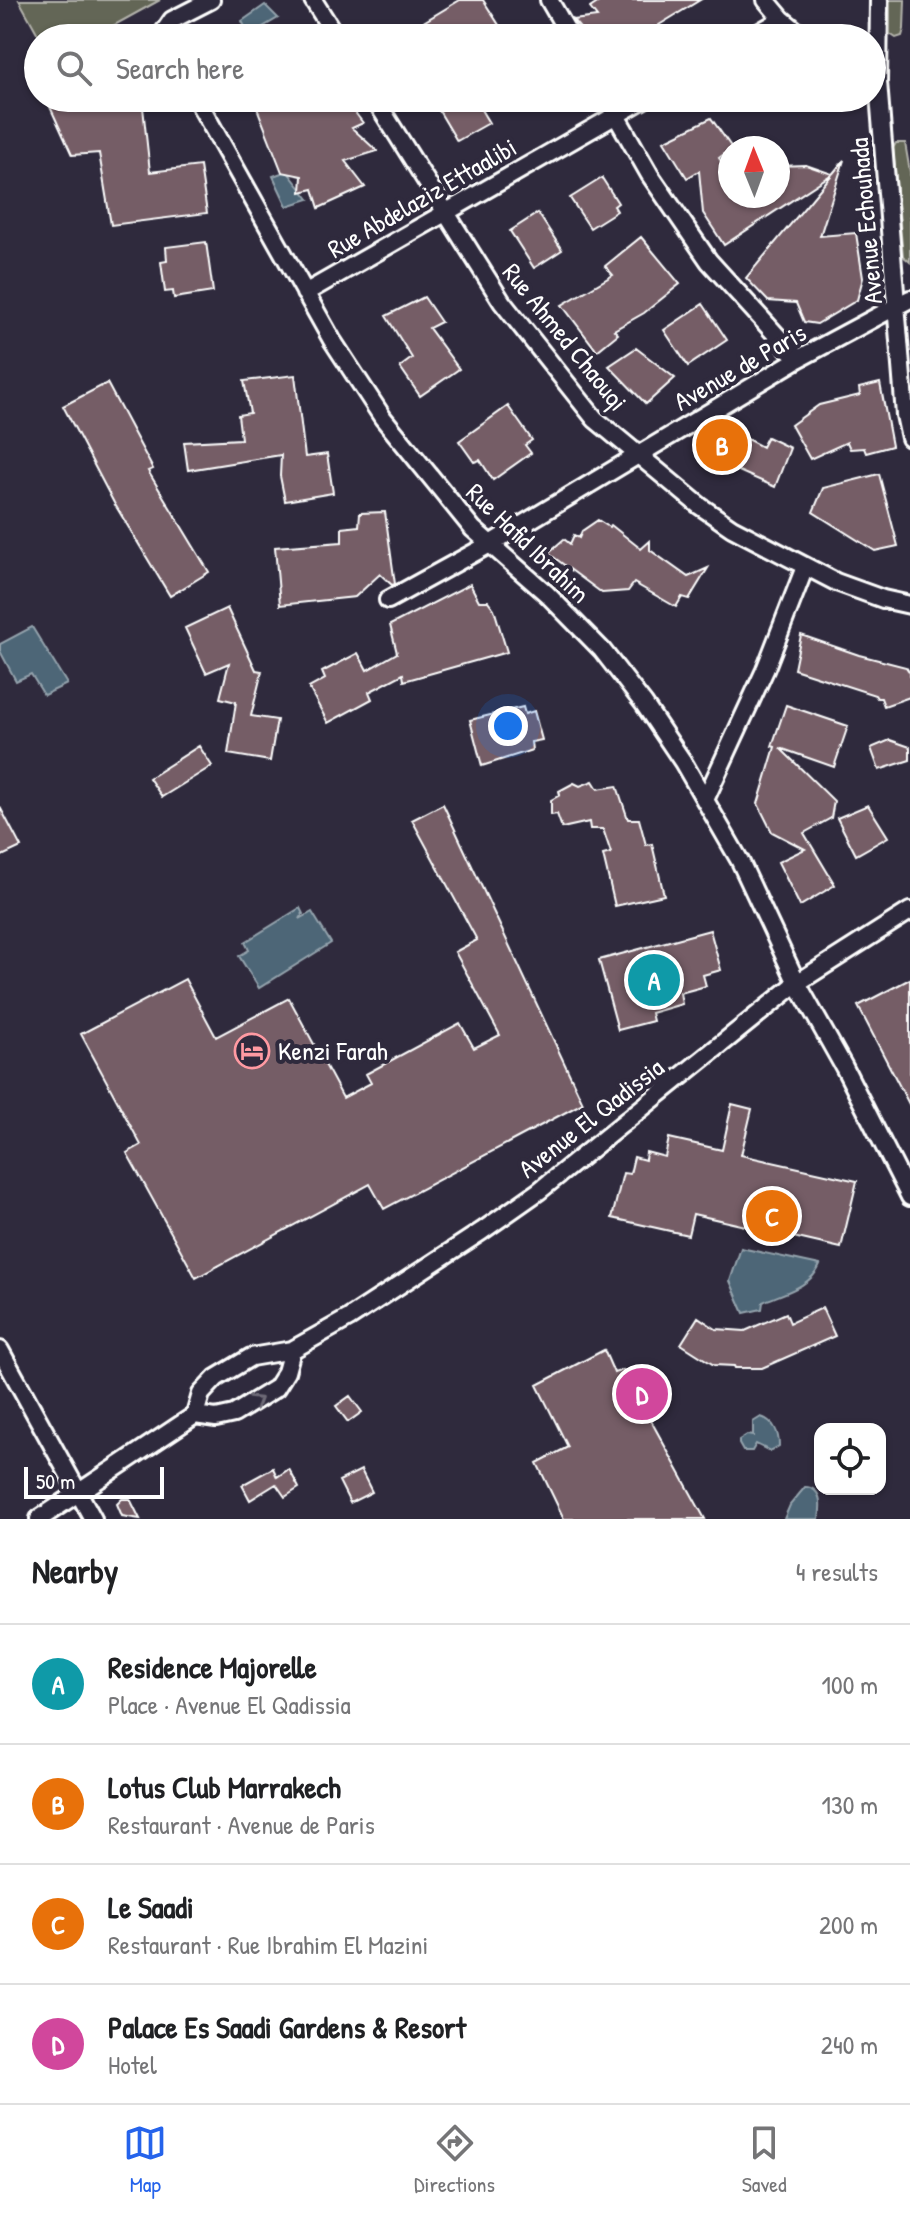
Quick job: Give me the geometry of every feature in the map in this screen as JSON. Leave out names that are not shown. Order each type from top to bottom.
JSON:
[{"type":"street","points":[[169,24],[211,0]]},
{"type":"street","points":[[313,0],[328,24]]},
{"type":"street","points":[[549,0],[563,24]]},
{"type":"street","points":[[766,0],[788,24]]},
{"type":"street","name":"Avenue Echouhada","points":[[878,24],[879,0]]},
{"type":"street","points":[[774,24],[782,19]]},
{"type":"street","name":"Rue Hafid Ibrahim","points":[[204,112],[305,293],[383,418],[473,529],[557,603],[602,650],[644,704],[740,861],[797,983],[910,1197]]},
{"type":"street","name":"Rue Ahmed Chaouqi","points":[[383,112],[511,314],[595,419],[700,506],[732,528],[848,586],[910,605]]},
{"type":"street","points":[[614,112],[650,175],[709,261],[798,359]]},
{"type":"street","name":"Rue Abdelaziz Ettaalibi","points":[[305,293],[621,112]]},
{"type":"street","name":"Avenue Echouhada","points":[[879,112],[904,303],[905,415],[910,438]]},
{"type":"street","name":"Avenue de Paris","points":[[388,600],[490,544],[798,359],[904,303]]},
{"type":"street","points":[[705,800],[765,670],[805,567]]},
{"type":"street","name":"Avenue El Qadissia","points":[[39,1519],[195,1415],[201,1394],[216,1378],[251,1357],[292,1350],[415,1276],[539,1191],[797,983],[910,911]]},
{"type":"street","points":[[0,1350],[93,1519]]},
{"type":"street","points":[[195,1415],[216,1418],[234,1414],[276,1388],[286,1372],[292,1350]]},
{"type":"green space","points":[[19,0],[160,0],[116,24],[32,24]]},
{"type":"green space","points":[[890,0],[905,0],[904,29],[902,36],[896,38],[890,34]]},
{"type":"green space","points":[[896,143],[905,143],[910,172],[910,262],[903,256],[893,148]]},
{"type":"water","points":[[265,5],[278,18],[268,24],[244,24],[242,21]]},
{"type":"water","points":[[287,171],[309,199],[287,206],[273,176]]},
{"type":"water","points":[[32,627],[67,684],[44,695],[31,674],[16,681],[0,651],[0,644]]},
{"type":"water","points":[[300,908],[303,914],[300,919],[312,912],[331,943],[259,988],[239,956],[249,950],[245,942]]},
{"type":"water","points":[[741,1248],[820,1265],[803,1284],[763,1302],[762,1309],[744,1313],[730,1281]]},
{"type":"water","points":[[761,1417],[775,1428],[779,1446],[770,1451],[756,1444],[752,1451],[743,1451],[739,1440],[747,1435],[753,1436],[753,1422]]},
{"type":"water","points":[[805,1487],[811,1488],[814,1495],[818,1495],[819,1519],[784,1519],[790,1505]]},
{"type":"building","points":[[460,0],[483,0],[498,24],[420,24]]},
{"type":"building","points":[[602,0],[700,0],[661,24],[576,24],[573,20],[597,17],[590,8]]},
{"type":"building","points":[[52,112],[144,112],[150,172],[200,166],[207,213],[111,225],[99,153],[72,155]]},
{"type":"building","points":[[259,112],[355,112],[363,123],[352,128],[377,151],[345,161],[365,187],[319,208],[313,189],[301,192],[302,176],[282,172]]},
{"type":"building","points":[[440,112],[482,112],[489,123],[457,141]]},
{"type":"building","points":[[711,118],[724,136],[718,136],[718,208],[780,208],[724,245],[703,213],[699,171],[687,178],[664,141]]},
{"type":"building","points":[[844,160],[820,236],[856,233],[863,278],[857,300],[817,324],[804,322],[796,303],[768,301],[746,278]]},
{"type":"building","points":[[806,165],[832,174],[790,202],[790,166]]},
{"type":"building","points":[[602,178],[618,203],[614,206],[617,211],[590,228],[570,198]]},
{"type":"building","points":[[538,213],[562,250],[534,268],[510,231]]},
{"type":"building","points":[[641,237],[680,284],[644,313],[614,330],[618,334],[597,351],[562,305],[613,275],[605,266]]},
{"type":"building","points":[[206,242],[213,292],[174,298],[173,291],[165,292],[161,262],[167,261],[166,247]]},
{"type":"building","points":[[424,297],[441,322],[429,328],[459,369],[420,396],[400,367],[412,358],[386,316]]},
{"type":"building","points":[[703,304],[727,340],[688,366],[664,330]]},
{"type":"building","points":[[636,348],[675,378],[646,404],[609,366]]},
{"type":"building","points":[[295,375],[305,457],[327,454],[333,493],[285,501],[280,476],[281,455],[188,470],[184,442],[241,439],[238,415],[250,413],[244,381]]},
{"type":"building","points":[[107,383],[153,469],[148,471],[209,572],[170,596],[114,503],[63,406]]},
{"type":"building","points":[[880,383],[892,446],[866,453],[864,448],[850,449],[847,442],[810,459],[791,425],[819,405],[860,395],[859,388]]},
{"type":"building","points":[[508,406],[532,440],[525,445],[531,453],[493,480],[480,460],[474,462],[459,441]]},
{"type":"building","points":[[767,437],[790,448],[775,487],[734,469],[747,439],[762,447]]},
{"type":"building","points":[[879,474],[898,546],[875,551],[813,512],[823,488]]},
{"type":"building","points":[[385,512],[395,584],[392,585],[380,574],[355,597],[280,605],[275,547],[342,542],[342,528],[359,526],[360,513]]},
{"type":"building","points":[[598,520],[609,527],[611,525],[641,549],[650,541],[650,550],[688,577],[708,568],[689,599],[682,597],[676,607],[634,583],[628,591],[602,593],[548,553],[564,539],[570,544],[574,535],[579,538],[582,531]]},
{"type":"building","points":[[470,584],[479,601],[488,601],[494,609],[507,652],[404,681],[403,674],[369,692],[372,699],[328,723],[309,688],[325,679],[322,672],[358,653],[367,670],[397,653],[390,625]]},
{"type":"building","points":[[227,608],[256,670],[262,671],[251,716],[277,720],[270,761],[228,754],[236,702],[220,698],[229,663],[206,673],[185,628]]},
{"type":"building","points":[[801,635],[906,667],[910,673],[910,697],[884,706],[881,698],[875,695],[794,669]]},
{"type":"building","points":[[786,705],[848,726],[834,767],[780,748],[834,801],[831,818],[804,833],[835,885],[800,906],[778,862],[805,849],[772,832],[758,804]]},
{"type":"building","points":[[523,707],[525,714],[534,711],[542,740],[531,742],[532,750],[482,766],[470,720]]},
{"type":"building","points":[[890,740],[910,747],[910,760],[879,770],[871,748]]},
{"type":"building","points":[[199,746],[212,766],[162,797],[149,778]]},
{"type":"building","points":[[593,781],[598,789],[617,786],[628,819],[639,819],[646,845],[652,844],[664,895],[615,906],[603,855],[611,853],[603,829],[590,829],[589,822],[562,828],[557,814],[551,815],[551,800],[560,795],[559,791],[574,783],[580,786]]},
{"type":"building","points":[[443,804],[583,1103],[384,1209],[370,1184],[196,1278],[127,1153],[141,1145],[81,1034],[185,979],[216,1037],[289,998],[343,1098],[371,1083],[366,1074],[460,1023],[474,1048],[500,1035],[455,952],[477,940],[412,820]]},
{"type":"building","points":[[868,805],[888,837],[856,855],[837,818]]},
{"type":"building","points":[[0,807],[21,847],[0,857]]},
{"type":"building","points":[[710,930],[721,970],[703,975],[706,986],[680,993],[682,1004],[651,1013],[653,1021],[618,1030],[599,960]]},
{"type":"building","points":[[910,979],[910,1106],[858,1006]]},
{"type":"building","points":[[732,1104],[752,1109],[741,1155],[857,1181],[841,1248],[693,1214],[688,1235],[612,1218],[623,1173],[630,1174],[634,1157],[645,1160],[646,1152],[665,1157],[669,1138],[722,1150]]},
{"type":"building","points":[[822,1308],[835,1336],[762,1368],[714,1365],[681,1344],[698,1317],[716,1329],[745,1331],[786,1313],[790,1323]]},
{"type":"building","points":[[604,1350],[614,1373],[623,1370],[705,1519],[564,1519],[537,1463],[568,1447],[537,1385]]},
{"type":"building","points":[[350,1396],[362,1412],[348,1422],[336,1406]]},
{"type":"building","points":[[273,1468],[277,1477],[289,1469],[299,1488],[285,1497],[276,1484],[250,1500],[242,1485]]},
{"type":"building","points":[[361,1470],[372,1492],[350,1503],[339,1481]]},
{"type":"building","points":[[122,1499],[130,1499],[140,1519],[122,1516],[117,1504]]},
{"type":"place","name":"Lotus Club Marrakech","points":[[722,445]]},
{"type":"place","name":"Residence Majorelle","points":[[654,980]]},
{"type":"place","name":"Kenzi Farah","points":[[252,1051]]},
{"type":"place","name":"Le Saadi","points":[[772,1216]]},
{"type":"place","name":"Palace Es Saadi Gardens & Resort","points":[[642,1394]]}]
